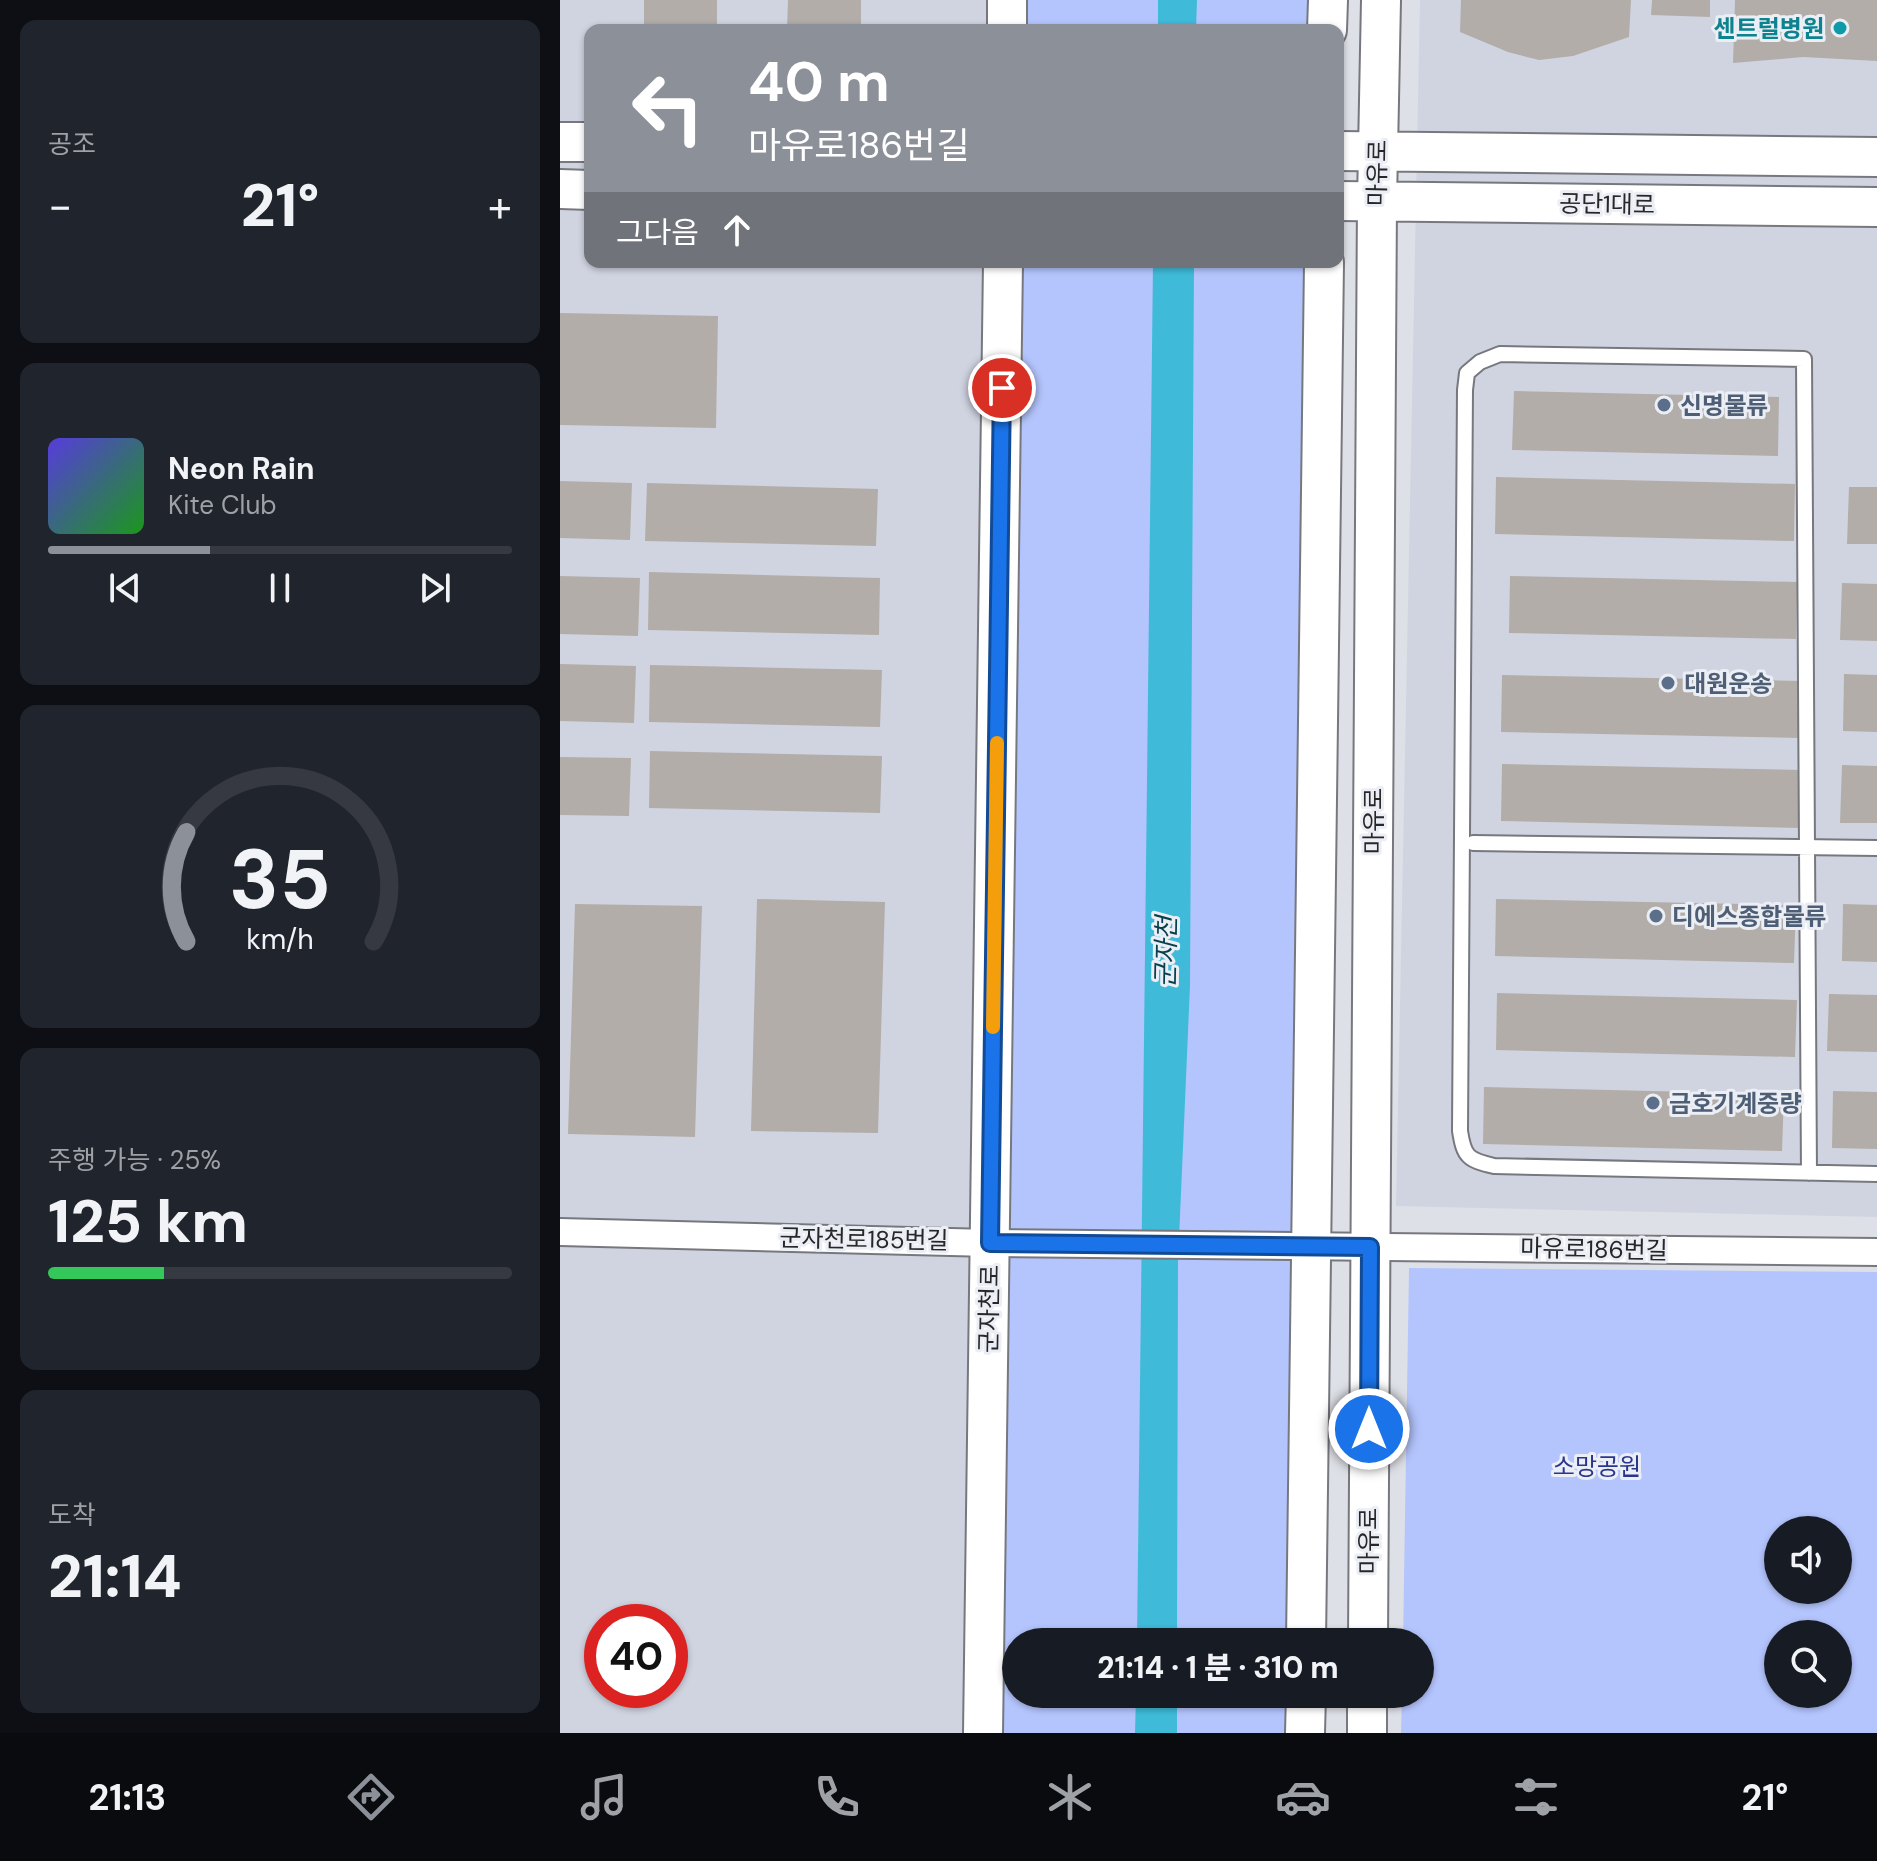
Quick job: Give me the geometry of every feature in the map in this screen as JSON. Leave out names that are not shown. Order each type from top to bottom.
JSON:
[{"type":"street","points":[[1007,0],[1007,24]]},
{"type":"street","points":[[1327,24],[1328,0]]},
{"type":"street","name":"마유로","points":[[1368,1628],[1377,201],[1381,0]]},
{"type":"street","points":[[560,142],[584,142]]},
{"type":"street","points":[[1344,151],[1877,157]]},
{"type":"street","points":[[560,189],[584,190]]},
{"type":"street","name":"공단1대로","points":[[1344,201],[1877,207]]},
{"type":"street","name":"군자천로","points":[[983,1733],[1003,268]]},
{"type":"street","points":[[1306,1628],[1324,268]]},
{"type":"street","name":"군자천로185번길","points":[[560,1232],[990,1243],[1311,1246]]},
{"type":"street","name":"마유로186번길","points":[[1311,1246],[1877,1252]]},
{"type":"street","points":[[1305,1733],[1306,1708]]},
{"type":"street","points":[[1367,1708],[1367,1733]]},
{"type":"lane","points":[[1809,1173],[1804,359],[1500,354],[1480,362],[1467,373],[1465,390],[1460,1115],[1462,1145],[1467,1156],[1476,1162],[1494,1166],[1809,1173],[1877,1174]]},
{"type":"lane","points":[[1473,843],[1877,848]]},
{"type":"shaded area","points":[[560,0],[996,0],[996,24],[584,24],[584,268],[993,268],[976,1733],[560,1733]]},
{"type":"shaded area","points":[[1420,0],[1877,0],[1877,1217],[1396,1206]]},
{"type":"green space","points":[[1007,0],[1331,0],[1330,24],[1007,24]]},
{"type":"green space","points":[[1004,268],[1327,268],[1308,1628],[1002,1628],[1002,1708],[1307,1708],[1306,1733],[983,1733]]},
{"type":"green space","name":"소망공원","points":[[1409,1268],[1877,1272],[1877,1733],[1401,1733],[1402,1708],[1434,1708],[1434,1628],[1403,1628]]},
{"type":"water","points":[[1158,0],[1197,0],[1196,24],[1158,24]]},
{"type":"water","name":"군자천","points":[[1153,268],[1194,268],[1190,986],[1178,1262],[1177,1628],[1137,1628]]},
{"type":"water","points":[[1136,1708],[1177,1708],[1177,1733],[1135,1733]]},
{"type":"building","points":[[644,0],[717,0],[717,24],[644,24]]},
{"type":"building","points":[[788,0],[861,0],[861,24],[787,24]]},
{"type":"building","points":[[1461,0],[1631,0],[1629,37],[1573,56],[1539,60],[1508,52],[1460,32]]},
{"type":"building","points":[[1652,0],[1710,0],[1710,17],[1651,15]]},
{"type":"building","points":[[1735,0],[1877,0],[1877,61],[1803,57],[1733,63]]},
{"type":"building","points":[[560,313],[718,316],[716,428],[560,425]]},
{"type":"building","points":[[1514,391],[1779,397],[1778,456],[1512,450]]},
{"type":"building","points":[[1496,477],[1795,484],[1794,541],[1495,534]]},
{"type":"building","points":[[560,481],[632,483],[630,540],[560,538]]},
{"type":"building","points":[[647,483],[878,489],[876,546],[645,541]]},
{"type":"building","points":[[1849,487],[1877,487],[1877,544],[1847,544]]},
{"type":"building","points":[[649,572],[880,578],[879,635],[648,630]]},
{"type":"building","points":[[560,576],[640,578],[638,636],[560,634]]},
{"type":"building","points":[[1510,576],[1797,582],[1796,639],[1509,633]]},
{"type":"building","points":[[1842,583],[1877,584],[1877,641],[1840,640]]},
{"type":"building","points":[[560,664],[636,666],[634,723],[560,721]]},
{"type":"building","points":[[650,665],[882,670],[880,727],[649,722]]},
{"type":"building","points":[[1844,674],[1877,675],[1877,732],[1843,731]]},
{"type":"building","points":[[1502,675],[1801,681],[1800,738],[1501,732]]},
{"type":"building","points":[[650,751],[882,756],[880,813],[649,808]]},
{"type":"building","points":[[560,757],[631,758],[629,816],[560,815]]},
{"type":"building","points":[[1502,764],[1802,770],[1800,828],[1501,821]]},
{"type":"building","points":[[1842,765],[1877,766],[1877,823],[1840,823]]},
{"type":"building","points":[[757,899],[885,902],[878,1133],[751,1131]]},
{"type":"building","points":[[1496,899],[1796,905],[1794,963],[1495,956]]},
{"type":"building","points":[[575,904],[702,906],[695,1137],[568,1134]]},
{"type":"building","points":[[1843,904],[1877,905],[1877,962],[1842,961]]},
{"type":"building","points":[[1497,993],[1797,1000],[1795,1057],[1496,1050]]},
{"type":"building","points":[[1829,994],[1877,995],[1877,1052],[1827,1051]]},
{"type":"building","points":[[1484,1087],[1784,1094],[1782,1151],[1483,1144]]},
{"type":"building","points":[[1833,1091],[1877,1092],[1877,1149],[1832,1148]]},
{"type":"slow traffic","points":[[993,1027],[997,743]]},
{"type":"place","name":"센트럴병원","points":[[1840,28]]},
{"type":"place","name":"신명물류","points":[[1664,405]]},
{"type":"place","name":"대원운송","points":[[1668,683]]},
{"type":"place","name":"디에스종합물류","points":[[1656,916]]},
{"type":"place","name":"금호기계중량","points":[[1653,1103]]},
{"type":"route","points":[[1002,388],[990,1243],[1370,1247],[1369,1429]]}]
